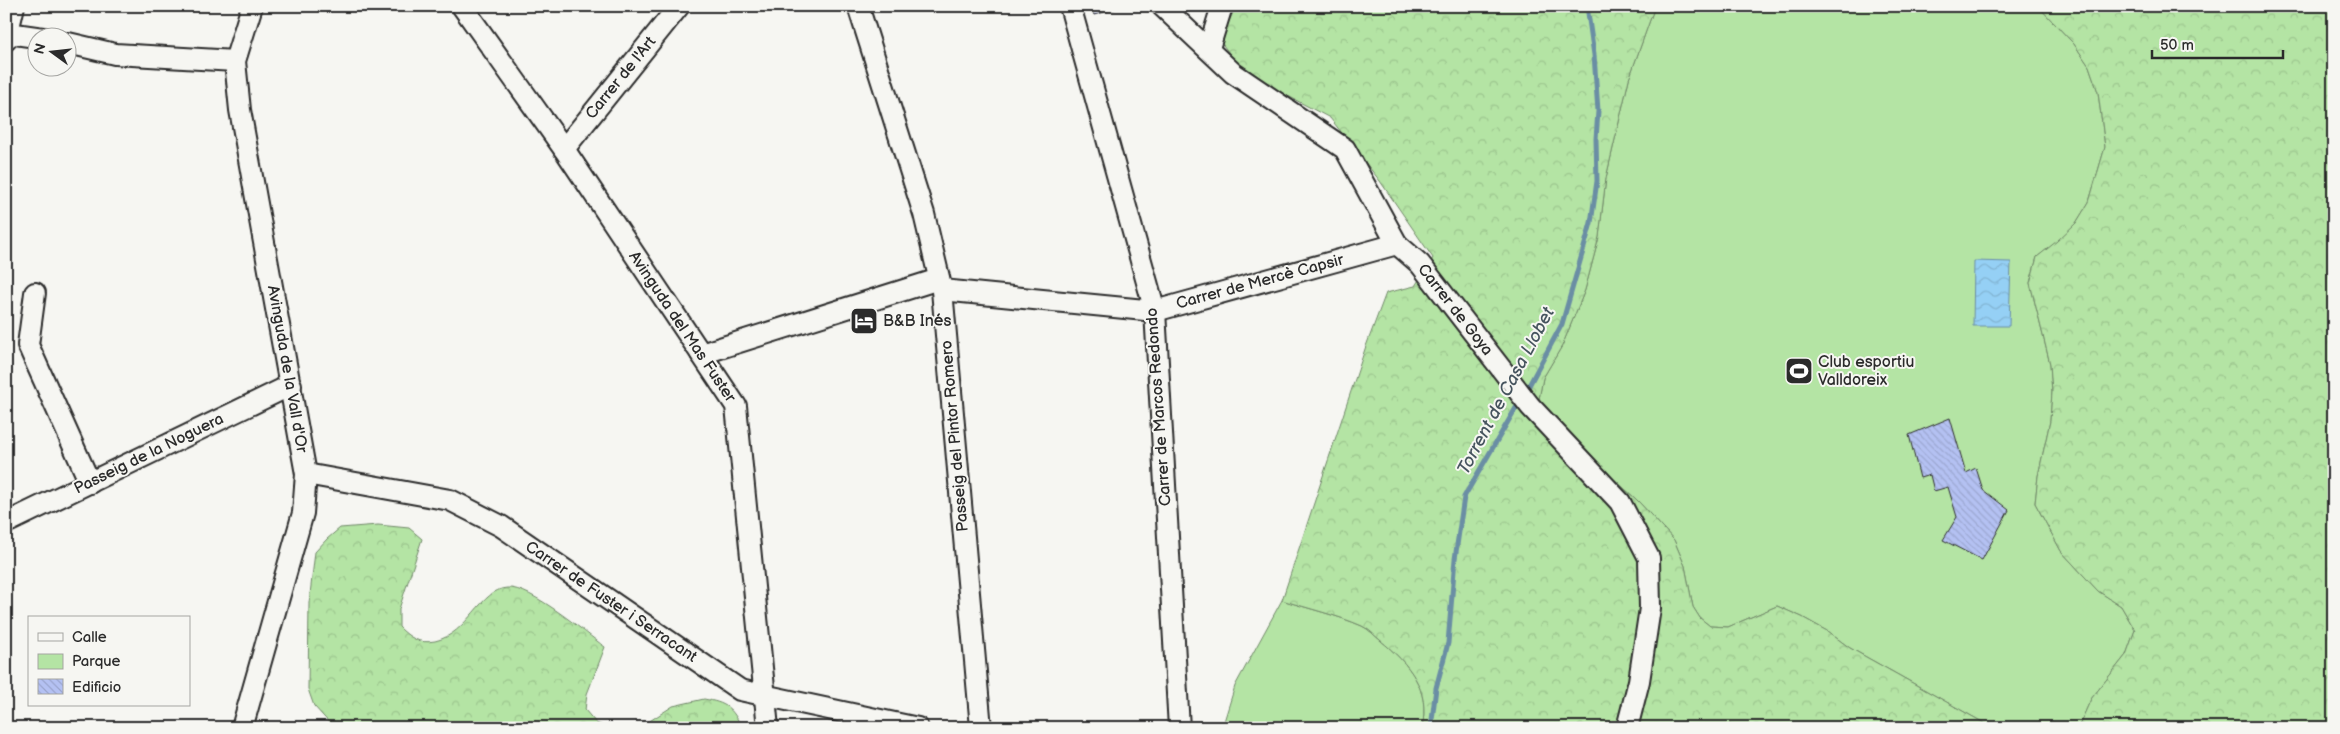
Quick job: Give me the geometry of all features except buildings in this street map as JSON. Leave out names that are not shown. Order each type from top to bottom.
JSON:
[{"type":"street","points":[[14,6],[7,36],[28,37]]},
{"type":"street","name":"Avinguda de la Vall d'Or","points":[[242,728],[303,513],[306,474],[242,119],[234,61],[252,6]]},
{"type":"street","name":"Avinguda del Mas Fuster","points":[[462,6],[564,149],[736,406],[768,728]]},
{"type":"street","name":"Carrer de l'Art","points":[[564,149],[678,6]]},
{"type":"street","name":"Passeig del Pintor Romero","points":[[858,6],[924,214],[941,285],[981,728]]},
{"type":"street","name":"Carrer de Marcos Redondo","points":[[1070,6],[1155,310],[1179,728]]},
{"type":"street","name":"Carrer de Goya","points":[[1162,6],[1209,48],[1233,73],[1345,149],[1397,244],[1420,264],[1530,406],[1620,502],[1649,558],[1650,608],[1639,681],[1627,728]]},
{"type":"street","points":[[1209,48],[1222,6]]},
{"type":"street","points":[[78,45],[115,54],[234,61]]},
{"type":"street","name":"Carrer de Mercè Capsir","points":[[701,354],[941,285],[1155,310],[1397,244]]},
{"type":"street","points":[[36,293],[28,345],[90,483]]},
{"type":"street","name":"Passeig de la Noguera","points":[[6,523],[291,385]]},
{"type":"street","name":"Carrer de Fuster i Serracant","points":[[306,474],[450,500],[501,526],[740,690],[764,693],[918,728]]},
{"type":"green space","points":[[1236,6],[1655,6],[1629,79],[1606,178],[1599,237],[1585,290],[1562,346],[1543,378],[1539,399],[1566,435],[1638,501],[1674,540],[1685,566],[1693,607],[1700,618],[1710,626],[1728,627],[1777,606],[1827,631],[1850,648],[1993,728],[1422,728],[1424,714],[1420,689],[1415,678],[1400,658],[1362,626],[1282,600],[1365,349],[1386,293],[1415,286],[1433,258],[1380,181],[1330,118],[1244,73],[1220,41]]},
{"type":"green space","name":"Club esportiu Valldoreix","points":[[1655,6],[2038,6],[2074,44],[2089,66],[2098,92],[2105,147],[2089,202],[2076,223],[2058,241],[2037,257],[2030,283],[2050,364],[2052,392],[2050,421],[2038,476],[2035,503],[2061,551],[2098,591],[2121,606],[2135,630],[2126,655],[2091,699],[2078,728],[1993,728],[1850,648],[1827,631],[1777,606],[1728,627],[1710,626],[1700,618],[1693,607],[1685,566],[1674,540],[1638,501],[1566,435],[1539,399],[1543,378],[1562,346],[1585,290],[1599,237],[1606,178],[1629,79]]},
{"type":"green space","points":[[2038,6],[2334,6],[2334,728],[2078,728],[2091,699],[2126,655],[2135,630],[2121,606],[2098,591],[2061,551],[2035,503],[2038,476],[2050,421],[2052,392],[2050,364],[2030,283],[2037,257],[2076,223],[2089,202],[2105,147],[2098,92],[2089,66],[2074,44]]},
{"type":"green space","points":[[378,525],[409,528],[422,539],[399,609],[399,627],[403,631],[419,641],[435,641],[447,637],[457,630],[481,603],[498,590],[507,588],[517,589],[529,594],[557,611],[605,647],[587,694],[585,710],[596,723],[609,728],[334,728],[314,706],[308,689],[309,603],[315,552],[340,528]]},
{"type":"green space","points":[[1282,600],[1362,626],[1400,658],[1415,678],[1420,689],[1424,714],[1422,728],[1222,728],[1235,686]]},
{"type":"green space","points":[[704,699],[718,702],[728,707],[742,728],[636,728],[673,706]]},
{"type":"water","points":[[1974,261],[2011,262],[2009,326],[1973,326]]},
{"type":"waterway","name":"Torrent de Casa Llobet","points":[[1526,391],[1562,324],[1591,223],[1597,181],[1596,139],[1598,111],[1594,55],[1587,6]]},
{"type":"waterway","name":"Torrent de Casa Llobet","points":[[1431,728],[1436,688],[1448,643],[1455,559],[1464,497],[1520,401]]},
{"type":"place","name":"B&B Inés","points":[[864,321]]},
{"type":"place","name":"Club esportiu Valldoreix","points":[[1799,371]]}]
